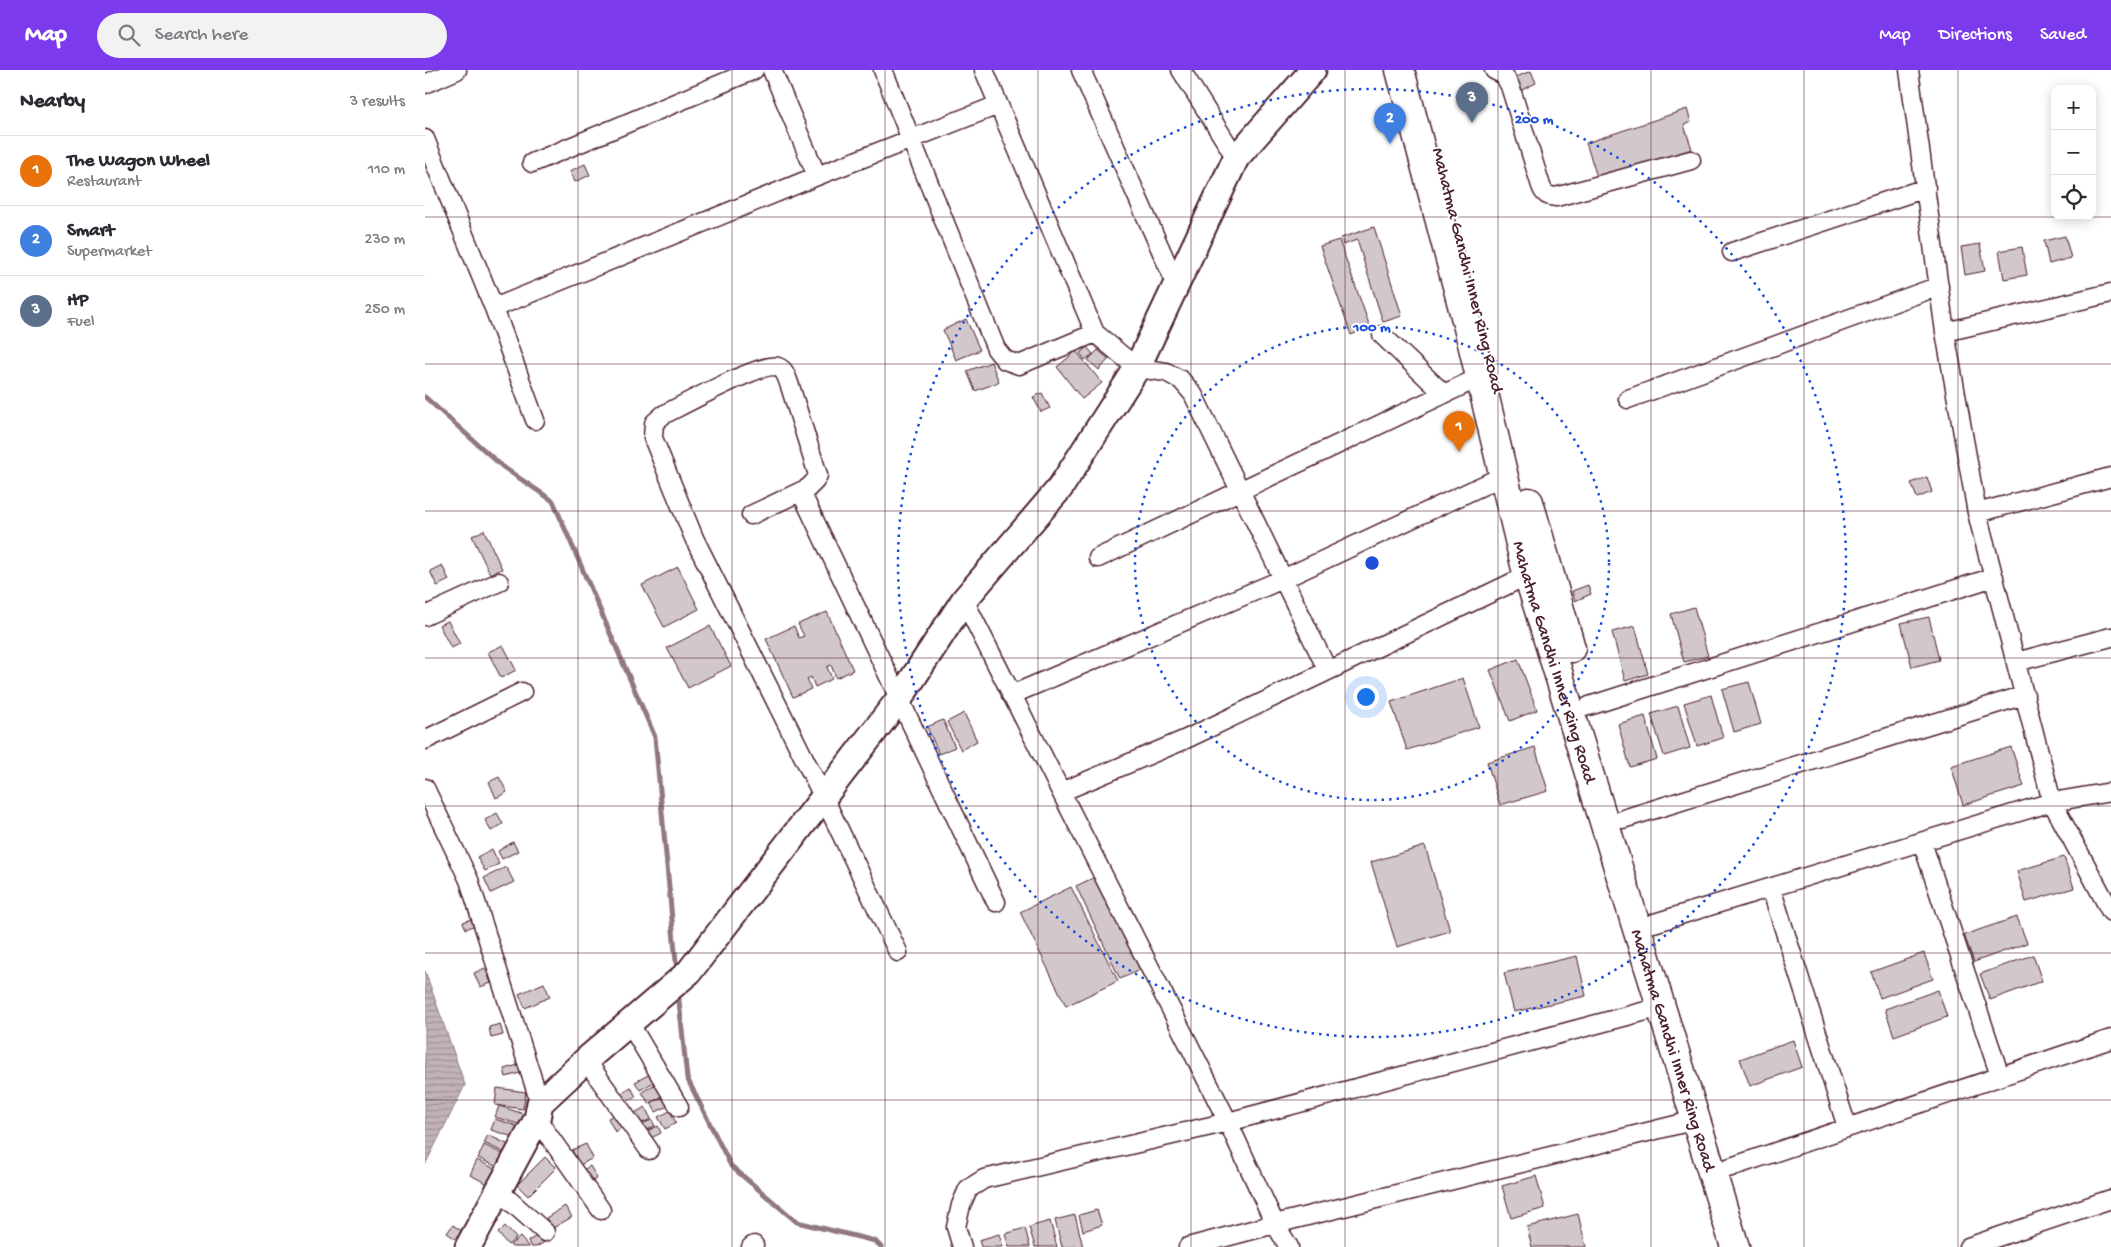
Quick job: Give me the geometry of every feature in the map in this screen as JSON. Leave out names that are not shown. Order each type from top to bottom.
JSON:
[{"type":"main road","name":"Mahatma Gandhi Inner Ring Road","points":[[1400,70],[1480,377],[1528,575],[1735,1247]]},
{"type":"main road","name":"Mahatma Gandhi Inner Ring Road","points":[[1417,70],[1541,550],[1753,1247]]},
{"type":"street","points":[[425,84],[457,70]]},
{"type":"street","points":[[532,163],[753,70]]},
{"type":"street","points":[[772,70],[817,176]]},
{"type":"street","points":[[883,70],[996,349],[1005,360],[1019,365],[1095,333]]},
{"type":"street","points":[[984,70],[1095,333],[1137,368],[1166,372],[1181,380],[1193,394],[1328,671]]},
{"type":"street","points":[[1081,70],[1176,284]]},
{"type":"street","points":[[1181,70],[1236,158]]},
{"type":"street","points":[[467,1247],[499,1191],[538,1111],[586,1060],[689,972],[900,698],[964,600],[1060,488],[1137,368],[1236,158],[1313,70]]},
{"type":"street","points":[[1494,70],[1504,75],[1510,86],[1541,186],[1544,193],[1548,196],[1555,197],[1691,160]]},
{"type":"street","points":[[1909,70],[1945,332],[1977,513],[2052,802],[2111,912]]},
{"type":"street","points":[[494,308],[817,176],[998,105]]},
{"type":"street","points":[[425,139],[494,308],[535,420]]},
{"type":"street","points":[[1732,252],[1926,188]]},
{"type":"street","points":[[1628,399],[1939,286]]},
{"type":"street","points":[[1945,332],[2111,292]]},
{"type":"street","points":[[1383,335],[1443,394]]},
{"type":"street","points":[[751,515],[809,488],[818,475],[785,372],[777,366],[765,367],[749,373],[663,415],[654,423],[653,438],[694,538],[823,796],[898,952]]},
{"type":"street","points":[[1098,558],[1480,377]]},
{"type":"street","points":[[1011,695],[1283,579],[1503,476]]},
{"type":"street","points":[[1977,513],[2111,477]]},
{"type":"street","points":[[801,492],[996,902]]},
{"type":"street","points":[[1061,792],[1184,740],[1528,575]]},
{"type":"street","points":[[1589,706],[1994,576]]},
{"type":"street","points":[[425,616],[499,582]]},
{"type":"street","points":[[964,600],[1228,1122],[1275,1224],[1289,1247]]},
{"type":"street","points":[[2016,662],[2111,637]]},
{"type":"street","points":[[425,740],[522,692]]},
{"type":"street","points":[[1623,819],[2025,695]]},
{"type":"street","points":[[425,788],[469,880],[538,1111],[601,1210]]},
{"type":"street","points":[[1654,923],[2052,802],[2111,792]]},
{"type":"street","points":[[1922,842],[2000,1076]]},
{"type":"street","points":[[1771,888],[1847,1127]]},
{"type":"street","points":[[962,1247],[956,1227],[961,1205],[968,1189],[984,1179],[1228,1122],[1661,1007]]},
{"type":"street","points":[[630,1024],[679,1107]]},
{"type":"street","points":[[1728,1168],[2111,1039]]},
{"type":"street","points":[[586,1060],[649,1150]]},
{"type":"street","points":[[1188,1247],[1695,1120]]},
{"type":"street","points":[[499,1191],[545,1232]]},
{"type":"street","points":[[1969,1247],[1987,1244],[2111,1198]]},
{"type":"shaded area","points":[[425,971],[465,1085],[425,1165]]},
{"type":"building","points":[[1531,71],[1536,83],[1522,90],[1516,77]]},
{"type":"building","points":[[1687,109],[1691,122],[1684,125],[1692,149],[1598,180],[1586,143]]},
{"type":"building","points":[[585,164],[590,175],[575,182],[570,171]]},
{"type":"building","points":[[1374,227],[1402,316],[1383,322],[1357,240],[1343,245],[1341,238]]},
{"type":"building","points":[[2065,236],[2071,258],[2049,264],[2044,241]]},
{"type":"building","points":[[1339,240],[1370,327],[1351,335],[1320,246]]},
{"type":"building","points":[[1980,244],[1985,271],[1965,275],[1961,247]]},
{"type":"building","points":[[2022,247],[2027,275],[2004,279],[1999,251]]},
{"type":"building","points":[[966,319],[980,350],[956,360],[943,330]]},
{"type":"building","points":[[1087,347],[1093,354],[1085,360],[1080,353]]},
{"type":"building","points":[[1098,350],[1109,359],[1099,370],[1088,360]]},
{"type":"building","points":[[1076,351],[1102,383],[1082,399],[1057,367]]},
{"type":"building","points":[[991,362],[999,382],[975,391],[967,371]]},
{"type":"building","points":[[1042,393],[1050,408],[1041,412],[1033,397]]},
{"type":"building","points":[[1927,477],[1932,492],[1917,498],[1911,483]]},
{"type":"building","points":[[484,530],[502,569],[490,574],[472,536]]},
{"type":"building","points":[[442,565],[449,580],[437,586],[430,571]]},
{"type":"building","points":[[678,567],[699,609],[664,627],[642,585]]},
{"type":"building","points":[[1588,585],[1591,594],[1575,601],[1572,591]]},
{"type":"building","points":[[1694,607],[1708,656],[1684,662],[1671,614]]},
{"type":"building","points":[[827,612],[853,670],[836,678],[831,665],[827,667],[832,679],[815,687],[811,677],[807,679],[811,689],[793,697],[766,639],[794,626],[799,638],[804,636],[798,624]]},
{"type":"building","points":[[1929,617],[1939,660],[1912,667],[1901,623]]},
{"type":"building","points":[[448,621],[460,644],[451,648],[439,625]]},
{"type":"building","points":[[710,626],[731,666],[688,688],[667,648]]},
{"type":"building","points":[[1635,626],[1648,674],[1625,681],[1612,632]]},
{"type":"building","points":[[503,645],[516,670],[501,678],[488,652]]},
{"type":"building","points":[[1518,659],[1537,710],[1510,721],[1490,670]]},
{"type":"building","points":[[1463,678],[1479,727],[1407,750],[1391,702]]},
{"type":"building","points":[[1749,682],[1761,724],[1734,732],[1722,689]]},
{"type":"building","points":[[1711,695],[1723,738],[1697,746],[1684,703]]},
{"type":"building","points":[[1678,706],[1690,748],[1664,756],[1651,714]]},
{"type":"building","points":[[964,713],[977,741],[961,750],[947,722]]},
{"type":"building","points":[[1645,716],[1657,759],[1630,767],[1618,724]]},
{"type":"building","points":[[943,720],[955,747],[939,754],[927,727]]},
{"type":"building","points":[[1535,747],[1548,791],[1500,805],[1487,762]]},
{"type":"building","points":[[2011,747],[2024,786],[1963,805],[1951,766]]},
{"type":"building","points":[[499,777],[507,792],[496,798],[489,782]]},
{"type":"building","points":[[497,813],[503,824],[491,831],[485,820]]},
{"type":"building","points":[[513,842],[518,851],[502,859],[498,851]]},
{"type":"building","points":[[1425,846],[1450,931],[1397,947],[1371,862]]},
{"type":"building","points":[[492,849],[499,864],[485,871],[477,857]]},
{"type":"building","points":[[2064,857],[2074,888],[2026,902],[2017,871]]},
{"type":"building","points":[[506,867],[514,882],[491,893],[484,878]]},
{"type":"building","points":[[1095,877],[1140,970],[1120,979],[1076,886]]},
{"type":"building","points":[[1071,887],[1118,981],[1066,1006],[1020,912]]},
{"type":"building","points":[[2017,917],[2027,943],[1974,962],[1964,935]]},
{"type":"building","points":[[475,918],[477,924],[466,929],[463,922]]},
{"type":"building","points":[[1924,953],[1933,979],[1880,998],[1871,972]]},
{"type":"building","points":[[2033,955],[2042,981],[1990,1000],[1980,974]]},
{"type":"building","points":[[1577,956],[1586,996],[1514,1012],[1504,973]]},
{"type":"building","points":[[485,968],[491,983],[480,987],[474,973]]},
{"type":"building","points":[[544,983],[550,997],[525,1008],[519,994]]},
{"type":"building","points":[[1938,990],[1947,1017],[1894,1036],[1885,1009]]},
{"type":"building","points":[[500,1024],[503,1035],[491,1038],[489,1027]]},
{"type":"building","points":[[1793,1040],[1802,1067],[1750,1086],[1740,1059]]},
{"type":"building","points":[[518,1065],[520,1073],[506,1077],[504,1069]]},
{"type":"building","points":[[650,1074],[654,1082],[640,1090],[635,1082]]},
{"type":"building","points":[[657,1083],[664,1095],[649,1104],[642,1092]]},
{"type":"building","points":[[631,1087],[636,1097],[626,1102],[621,1093]]},
{"type":"building","points":[[497,1088],[526,1092],[523,1109],[495,1105]]},
{"type":"building","points":[[663,1097],[668,1106],[656,1112],[651,1103]]},
{"type":"building","points":[[499,1106],[524,1114],[521,1125],[495,1117]]},
{"type":"building","points":[[645,1107],[651,1119],[638,1125],[633,1114]]},
{"type":"building","points":[[670,1111],[676,1123],[665,1129],[658,1117]]},
{"type":"building","points":[[618,1113],[625,1126],[615,1132],[608,1118]]},
{"type":"building","points":[[495,1119],[517,1126],[513,1137],[491,1130]]},
{"type":"building","points":[[652,1120],[655,1126],[644,1131],[641,1124]]},
{"type":"building","points":[[658,1126],[661,1133],[649,1139],[645,1132]]},
{"type":"building","points":[[488,1135],[509,1145],[505,1153],[484,1143]]},
{"type":"building","points":[[586,1144],[593,1158],[580,1165],[572,1150]]},
{"type":"building","points":[[484,1145],[505,1155],[499,1168],[478,1158]]},
{"type":"building","points":[[545,1157],[556,1168],[528,1196],[517,1185]]},
{"type":"building","points":[[477,1160],[497,1170],[490,1185],[470,1175]]},
{"type":"building","points":[[590,1166],[597,1178],[590,1183],[583,1170]]},
{"type":"building","points":[[1536,1176],[1545,1208],[1511,1218],[1502,1186]]},
{"type":"building","points":[[565,1206],[572,1217],[553,1228],[546,1218]]},
{"type":"building","points":[[1097,1210],[1102,1225],[1083,1231],[1079,1215]]},
{"type":"building","points":[[1578,1214],[1586,1247],[1532,1247],[1527,1227]]},
{"type":"building","points":[[1075,1215],[1083,1247],[1062,1247],[1055,1220]]},
{"type":"building","points":[[1050,1221],[1057,1247],[1035,1247],[1029,1227]]},
{"type":"building","points":[[453,1225],[463,1232],[457,1240],[447,1233]]},
{"type":"building","points":[[505,1226],[516,1238],[508,1245],[498,1233]]},
{"type":"building","points":[[1025,1228],[1030,1247],[1009,1247],[1005,1234]]},
{"type":"building","points":[[540,1234],[545,1242],[536,1247],[531,1247],[528,1241]]},
{"type":"building","points":[[999,1234],[1003,1247],[981,1247],[979,1240]]},
{"type":"building","points":[[520,1237],[529,1247],[512,1247],[510,1245]]},
{"type":"waterway","points":[[425,397],[503,467],[553,501],[655,737],[677,973]]},
{"type":"waterway","points":[[678,991],[687,1078],[731,1166],[797,1222],[875,1241],[881,1247]]},
{"type":"place","name":"HP","points":[[1472,123]]},
{"type":"place","name":"Smart","points":[[1390,144]]},
{"type":"place","name":"The Wagon Wheel","points":[[1459,452]]}]
